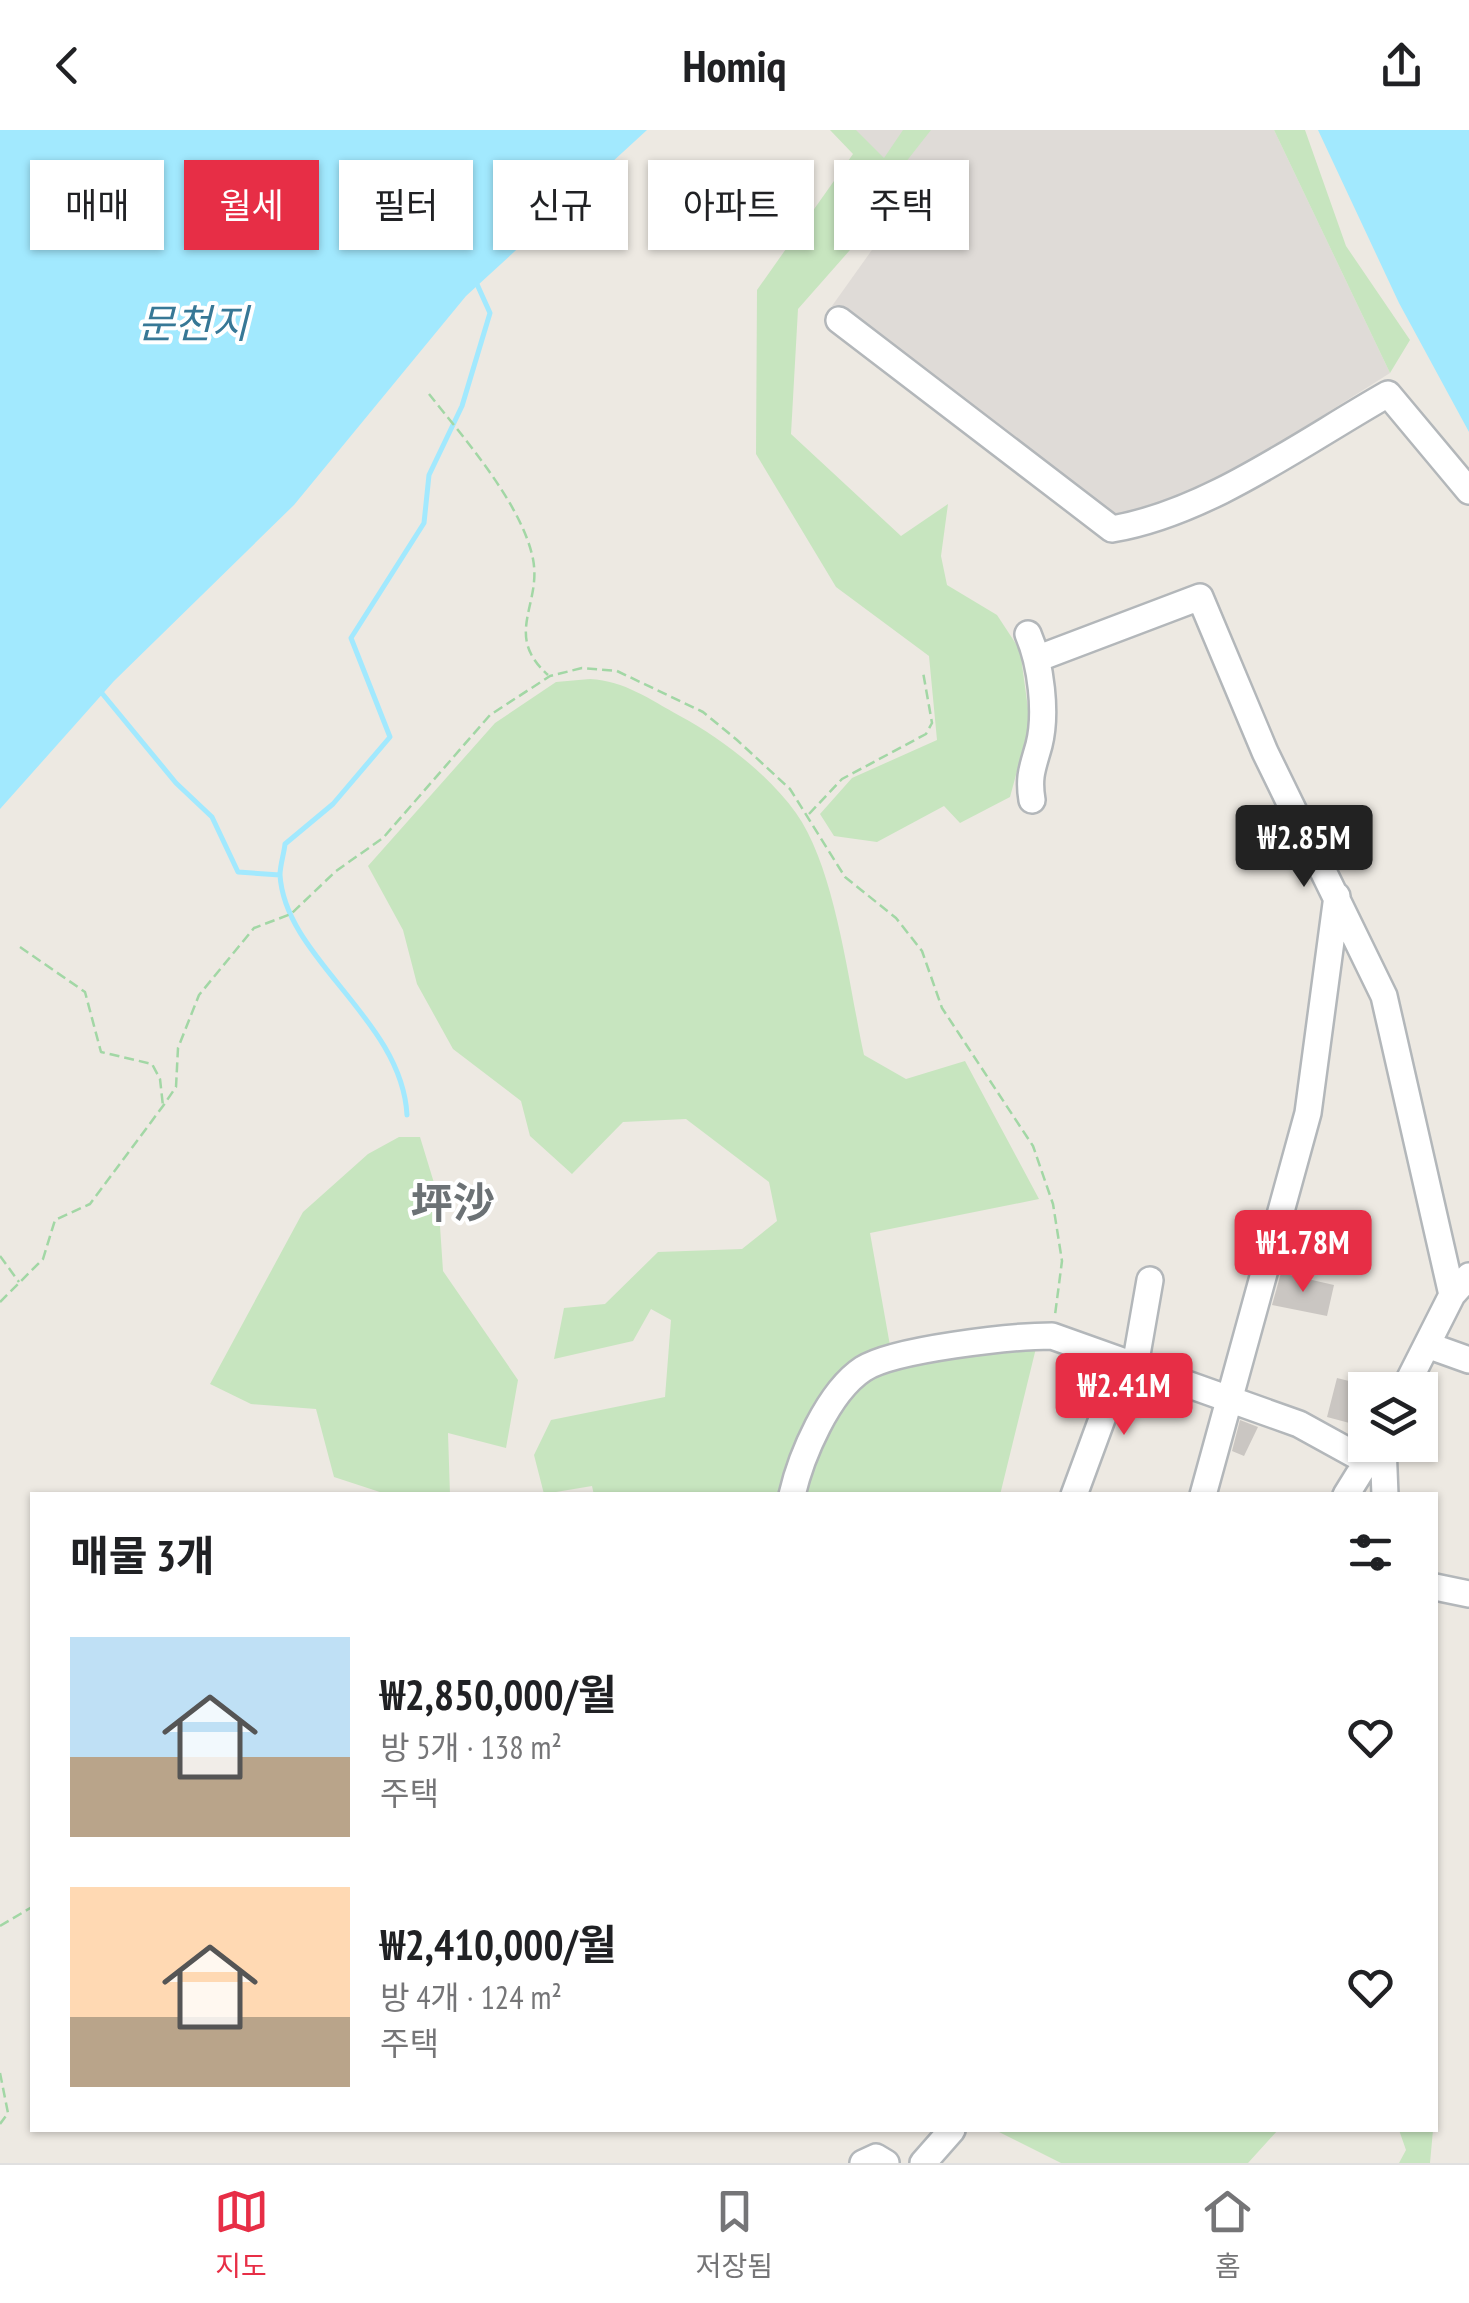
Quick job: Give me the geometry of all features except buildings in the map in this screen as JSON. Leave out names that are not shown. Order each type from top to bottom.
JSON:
[{"type":"street","points":[[839,320],[1112,529],[1144,524],[1196,503],[1388,394],[1469,491]]},
{"type":"street","points":[[1039,658],[1200,597],[1264,752],[1384,996],[1462,1287],[1413,1372]]},
{"type":"street","points":[[1028,634],[1039,658],[1040,744],[1028,772],[1032,800]]},
{"type":"street","points":[[1204,1492],[1308,1113],[1337,895]]},
{"type":"street","points":[[1075,1492],[1129,1364],[1150,1280]]},
{"type":"street","points":[[793,1492],[813,1434],[861,1370],[887,1359],[1024,1336],[1052,1336],[1348,1441]]},
{"type":"street","points":[[1428,1341],[1469,1352]]},
{"type":"street","points":[[1428,1341],[1469,1360]]},
{"type":"street","points":[[1348,1492],[1368,1462]]},
{"type":"street","points":[[1378,1462],[1384,1492]]},
{"type":"street","points":[[1438,1588],[1469,1594]]},
{"type":"street","points":[[923,2163],[950,2132]]},
{"type":"street","points":[[863,2163],[876,2157],[886,2163]]},
{"type":"path","points":[[428,394],[491,473],[534,560],[525,640],[532,660],[550,676]]},
{"type":"path","points":[[0,1302],[43,1259],[54,1220],[90,1204],[164,1106],[176,1087],[178,1048],[199,995],[254,928],[291,914],[336,871],[359,859],[384,838],[490,714],[550,676],[582,668],[617,671],[702,712],[790,788],[845,877],[896,918],[922,950],[942,1008],[1033,1146],[1052,1204],[1062,1261],[1052,1336]]},
{"type":"path","points":[[807,816],[842,779],[926,734],[932,722],[922,672]]},
{"type":"path","points":[[20,948],[86,992],[101,1052],[152,1064],[160,1079],[164,1106]]},
{"type":"path","points":[[0,1256],[10,1263],[20,1284]]},
{"type":"path","points":[[0,1926],[30,1908]]},
{"type":"path","points":[[0,2073],[6,2086],[8,2113],[0,2124]]},
{"type":"shaded area","points":[[849,130],[1274,130],[1390,373],[1188,501],[1111,520],[832,306],[872,250],[969,250],[969,160],[859,160]]},
{"type":"green space","points":[[830,130],[856,130],[884,158],[903,130],[931,130],[907,160],[849,160],[853,154]]},
{"type":"green space","points":[[1274,130],[1305,130],[1346,246],[1410,340],[1390,373]]},
{"type":"green space","points":[[834,181],[834,250],[850,250],[798,309],[791,434],[901,536],[948,504],[941,556],[947,585],[997,615],[1020,650],[1030,723],[1010,797],[960,823],[944,806],[877,842],[834,836],[820,814],[852,778],[937,740],[929,656],[836,587],[756,454],[757,290],[785,250],[814,250],[814,209]]},
{"type":"green space","points":[[590,679],[626,687],[696,725],[772,784],[796,813],[821,865],[864,1055],[906,1079],[965,1061],[1039,1199],[870,1233],[894,1368],[1037,1344],[1001,1492],[593,1492],[592,1486],[543,1492],[534,1455],[551,1420],[665,1397],[671,1320],[651,1309],[633,1341],[554,1359],[564,1308],[605,1304],[658,1252],[742,1249],[777,1221],[769,1182],[686,1119],[623,1122],[572,1174],[530,1136],[521,1101],[453,1049],[417,984],[403,930],[368,866],[495,723],[556,682]]},
{"type":"green space","points":[[399,1137],[420,1137],[438,1196],[443,1271],[518,1380],[506,1448],[448,1433],[450,1492],[380,1492],[334,1477],[316,1409],[251,1404],[210,1384],[303,1212],[368,1154]]},
{"type":"green space","points":[[999,2132],[1276,2132],[1248,2163],[1061,2163]]},
{"type":"green space","points":[[1400,2132],[1433,2132],[1430,2163],[1399,2163],[1406,2150]]},
{"type":"water","name":"문천지","points":[[0,130],[647,130],[614,160],[493,160],[493,250],[516,250],[466,296],[294,505],[114,681],[0,809]]},
{"type":"water","points":[[1318,130],[1469,130],[1469,432],[1399,303]]},
{"type":"waterway","points":[[407,1115],[400,1081],[386,1049],[301,934],[287,905],[280,871],[285,844],[333,804],[390,737],[351,638],[424,523],[429,475],[462,406],[490,313],[476,282]]},
{"type":"waterway","points":[[101,692],[176,783],[212,817],[238,872],[280,875]]},
{"type":"district","name":"坪沙","points":[[453,1203]]}]
